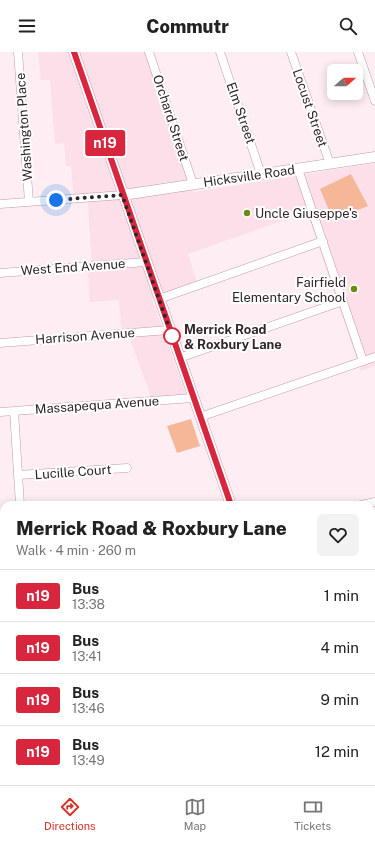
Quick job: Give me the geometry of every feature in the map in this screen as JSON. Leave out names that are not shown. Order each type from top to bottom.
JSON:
[{"type":"main road","points":[[74,52],[122,195],[230,501]]},
{"type":"main road","name":"Hicksville Road","points":[[122,195],[375,157]]},
{"type":"street","name":"Washington Place","points":[[18,52],[29,202]]},
{"type":"street","name":"Orchard Street","points":[[149,52],[193,184]]},
{"type":"street","name":"Elm Street","points":[[220,52],[261,174]]},
{"type":"street","name":"Locust Street","points":[[291,52],[330,164]]},
{"type":"street","points":[[358,52],[375,101]]},
{"type":"street","points":[[298,169],[363,361]]},
{"type":"street","points":[[0,204],[122,195]]},
{"type":"street","points":[[159,299],[323,241]]},
{"type":"street","name":"West End Avenue","points":[[0,273],[146,262]]},
{"type":"street","points":[[179,358],[343,301]]},
{"type":"street","name":"Harrison Avenue","points":[[0,343],[169,330]]},
{"type":"street","points":[[200,417],[375,357]]},
{"type":"street","name":"Massapequa Avenue","points":[[0,412],[193,398]]},
{"type":"street","points":[[14,411],[20,501]]},
{"type":"street","name":"Lucille Court","points":[[18,475],[127,468]]},
{"type":"shaded area","points":[[38,52],[146,52],[194,192],[375,163],[375,366],[361,371],[307,212],[188,254],[197,283],[152,299],[187,397],[152,399],[129,336],[122,336],[119,300],[90,302],[88,270],[92,269],[88,202],[74,202],[71,166],[66,166],[64,143],[55,144],[50,80],[41,80]]},
{"type":"shaded area","points":[[351,174],[368,206],[333,220],[320,189]]},
{"type":"shaded area","points":[[191,419],[200,446],[177,453],[167,426]]},
{"type":"bus line","name":"n19","points":[[74,52],[122,195],[230,501]]},
{"type":"place","name":"Uncle Giuseppe's","points":[[247,213]]},
{"type":"place","name":"Fairfield Elementary School","points":[[354,289]]},
{"type":"place","name":"Merrick Road & Roxbury Lane","points":[[172,336]]},
{"type":"route","points":[[56,200],[122,195],[172,336]]}]
